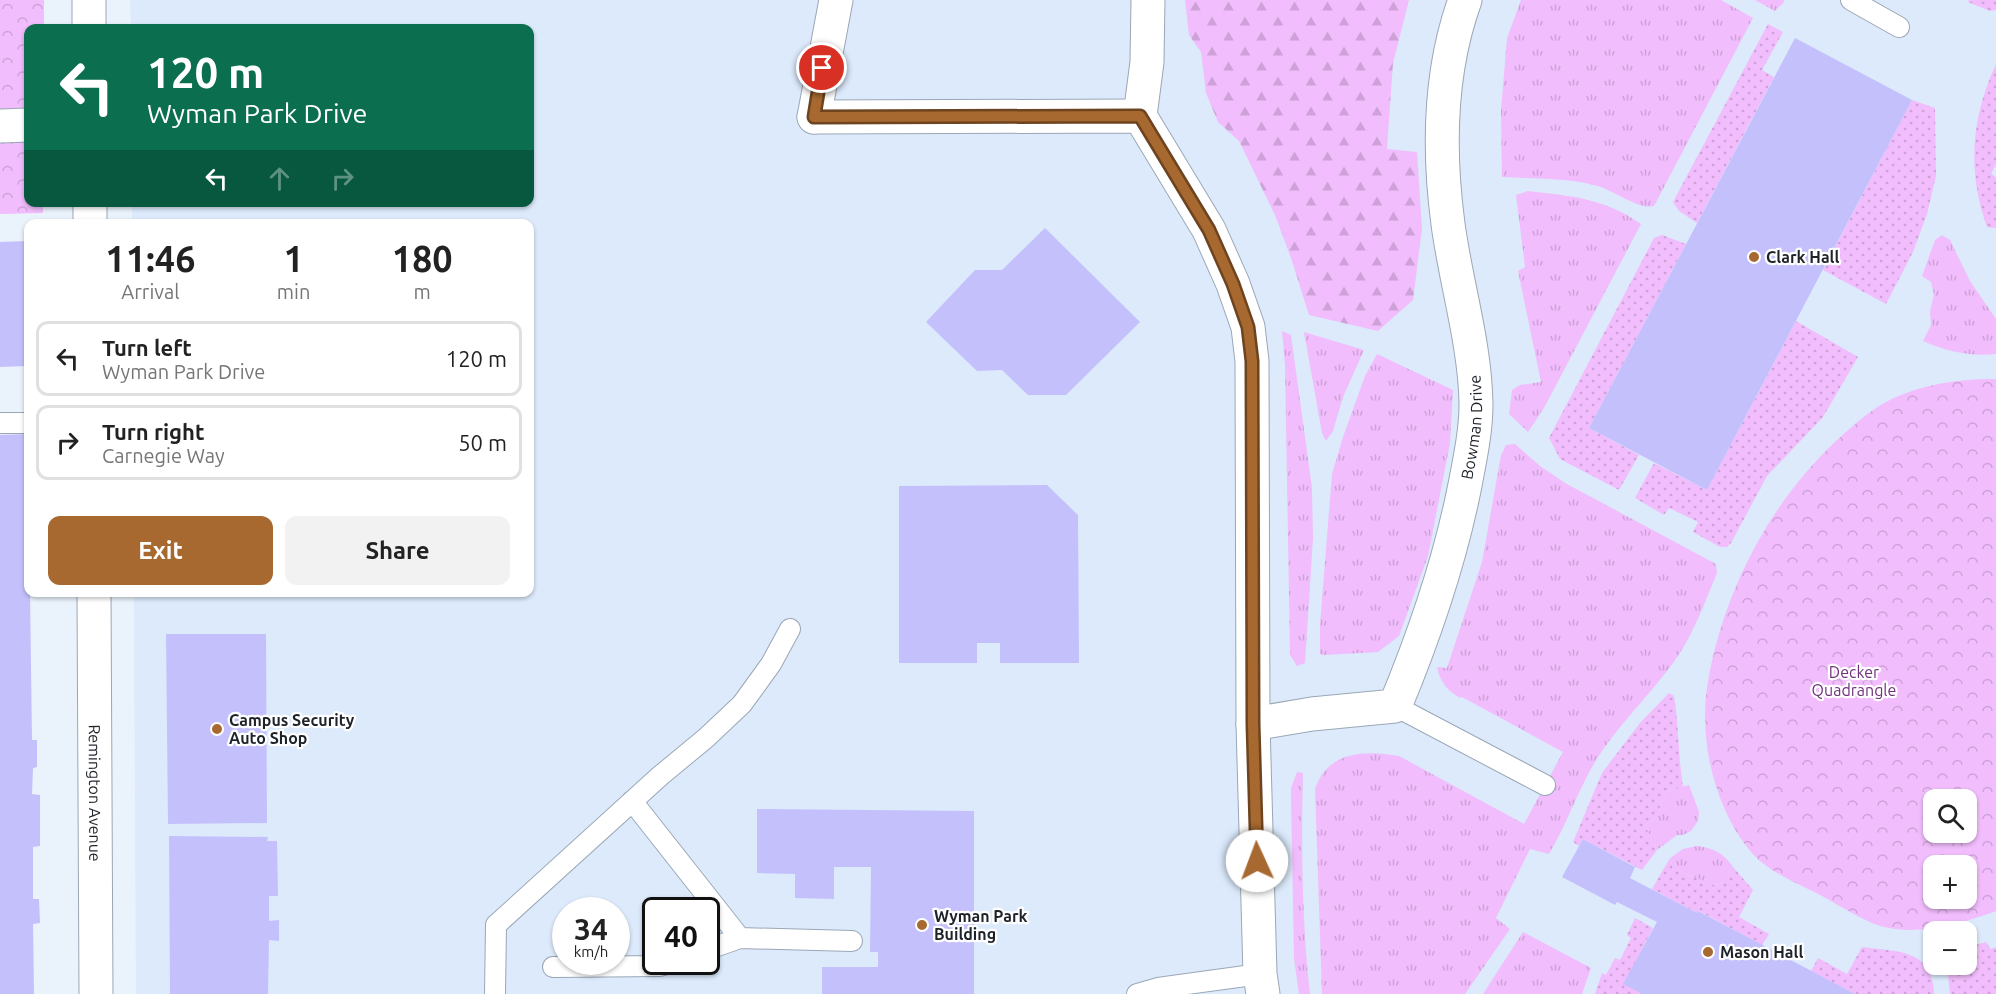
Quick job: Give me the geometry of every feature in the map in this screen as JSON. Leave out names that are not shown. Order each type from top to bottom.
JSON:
[{"type":"street","points":[[89,0],[89,24]]},
{"type":"street","points":[[836,0],[814,117],[1140,116]]},
{"type":"street","points":[[1148,0],[1147,62],[1140,116],[1209,230],[1233,284],[1248,327],[1252,373],[1253,724],[1262,984]]},
{"type":"street","name":"Bowman Drive","points":[[1395,706],[1419,648],[1450,552],[1470,459],[1476,405],[1472,359],[1448,224],[1443,164],[1443,103],[1447,65],[1465,0]]},
{"type":"street","points":[[0,126],[24,124]]},
{"type":"street","name":"Remington Avenue","points":[[94,597],[96,994]]},
{"type":"street","points":[[1253,724],[1312,714],[1395,706]]},
{"type":"lane","points":[[1851,0],[1899,27]]},
{"type":"lane","points":[[0,423],[24,423]]},
{"type":"lane","points":[[495,994],[496,925],[742,704],[771,664],[790,629]]},
{"type":"lane","points":[[1395,706],[1545,785]]},
{"type":"lane","points":[[632,801],[740,938]]},
{"type":"lane","points":[[720,945],[740,938],[852,941]]},
{"type":"lane","points":[[1137,994],[1158,988],[1262,984]]},
{"type":"shaded area","points":[[130,0],[1996,0],[1996,994],[136,994],[134,597],[534,597],[534,219],[132,219],[132,207],[534,207],[534,24],[131,24]]},
{"type":"green space","points":[[0,0],[44,0],[44,24],[24,24],[24,207],[43,207],[43,213],[0,214]]},
{"type":"green space","points":[[1185,0],[1409,0],[1393,63],[1387,149],[1417,152],[1422,229],[1413,300],[1378,331],[1309,315],[1275,215],[1239,141],[1218,122],[1206,93],[1201,52],[1189,35]]},
{"type":"green space","points":[[1521,0],[1721,0],[1753,18],[1654,206],[1648,207],[1635,203],[1607,189],[1589,184],[1564,180],[1502,177],[1501,110],[1507,38]]},
{"type":"green space","points":[[1755,0],[1784,0],[1784,2],[1775,11]]},
{"type":"green space","points":[[1969,0],[1996,0],[1996,10],[1990,11],[1968,2]]},
{"type":"green space","points":[[1768,24],[1783,32],[1762,70],[1774,77],[1697,223],[1679,211],[1673,202]]},
{"type":"green space","points":[[1996,64],[1996,164],[1991,174],[1996,177],[1996,228],[1987,227],[1976,186],[1974,165],[1981,104]]},
{"type":"green space","points":[[1912,100],[1935,108],[1936,176],[1927,214],[1913,252],[1886,304],[1823,270]]},
{"type":"green space","points":[[1528,191],[1600,203],[1641,224],[1544,408],[1528,432],[1509,414],[1512,390],[1520,385],[1541,382],[1518,271],[1525,267],[1516,195]]},
{"type":"green space","points":[[1662,235],[1686,244],[1589,428],[1639,455],[1619,490],[1560,459],[1549,438],[1654,238]]},
{"type":"green space","points":[[1942,235],[1950,240],[1970,281],[1996,319],[1996,354],[1977,355],[1958,352],[1923,341],[1931,325],[1930,311],[1934,295],[1931,282],[1922,276],[1935,240]]},
{"type":"green space","points":[[1796,321],[1858,357],[1823,417],[1767,476],[1731,543],[1727,547],[1720,547],[1693,532],[1698,522],[1669,508],[1664,515],[1635,498],[1654,463],[1707,490]]},
{"type":"green space","points":[[1282,331],[1291,335],[1312,488],[1313,538],[1305,663],[1297,666],[1290,655],[1285,365]]},
{"type":"green space","points":[[1304,332],[1364,350],[1343,397],[1333,431],[1326,441],[1322,433]]},
{"type":"green space","points":[[1377,354],[1453,390],[1450,443],[1428,556],[1399,636],[1378,652],[1325,655],[1320,654],[1320,625],[1332,474],[1365,376]]},
{"type":"green space","name":"Decker Quadrangle","points":[[1996,379],[1996,911],[1967,921],[1923,921],[1923,929],[1902,930],[1887,928],[1860,917],[1785,878],[1751,852],[1727,815],[1718,794],[1707,749],[1705,703],[1715,647],[1725,614],[1753,551],[1790,492],[1836,441],[1873,410],[1913,391],[1954,382]]},
{"type":"green space","points":[[1515,444],[1540,466],[1565,483],[1716,564],[1717,573],[1698,620],[1680,653],[1596,760],[1549,854],[1530,849],[1496,918],[1510,929],[1465,994],[1322,994],[1315,789],[1321,776],[1329,767],[1338,760],[1360,754],[1399,756],[1524,824],[1563,752],[1455,695],[1442,681],[1437,667],[1447,668],[1482,562],[1501,455],[1506,445]]},
{"type":"green space","points":[[1669,693],[1674,696],[1683,787],[1668,791],[1660,806],[1659,814],[1645,826],[1657,850],[1642,870],[1583,839],[1579,846],[1573,842],[1602,773],[1640,723]]},
{"type":"green space","points":[[1297,772],[1303,773],[1303,884],[1310,994],[1299,994],[1294,959],[1291,788]]},
{"type":"green space","points":[[1689,785],[1699,812],[1698,821],[1691,831],[1677,835],[1657,850],[1645,826],[1659,814],[1660,806],[1668,791]]},
{"type":"green space","points":[[1697,846],[1718,852],[1733,867],[1720,884],[1712,885],[1673,868],[1670,858],[1683,849]]},
{"type":"green space","points":[[1670,858],[1673,868],[1712,885],[1720,884],[1733,867],[1753,890],[1739,917],[1769,934],[1762,945],[1652,889]]},
{"type":"green space","points":[[1635,918],[1653,928],[1624,984],[1642,994],[1595,994],[1602,973],[1606,975],[1615,958],[1620,960],[1631,938],[1627,935]]},
{"type":"green space","points":[[1523,932],[1591,968],[1582,994],[1483,994]]},
{"type":"green space","points":[[1986,942],[1991,949],[1996,947],[1996,994],[1950,994],[1948,975],[1977,975],[1977,944]]},
{"type":"green space","points":[[1862,947],[1899,952],[1910,955],[1923,963],[1923,975],[1930,975],[1934,994],[1855,994],[1811,971],[1818,958],[1847,974]]},
{"type":"building","name":"Clark Hall","points":[[1795,38],[1912,100],[1707,490],[1589,428]]},
{"type":"building","points":[[1045,228],[1140,322],[1066,395],[1028,395],[1002,370],[977,371],[926,322],[975,270],[1002,270]]},
{"type":"building","points":[[24,241],[24,366],[0,367],[0,242]]},
{"type":"building","points":[[24,434],[24,597],[30,597],[32,740],[37,740],[37,767],[33,768],[32,794],[40,795],[40,846],[33,847],[33,899],[39,899],[40,923],[33,924],[34,994],[0,994],[0,435]]},
{"type":"building","points":[[1047,485],[1078,515],[1079,663],[1000,663],[1000,643],[977,643],[977,663],[899,663],[899,486]]},
{"type":"building","name":"Campus Security Auto Shop","points":[[166,634],[266,634],[267,823],[168,824]]},
{"type":"building","name":"Wyman Park Building","points":[[757,809],[974,811],[974,994],[822,994],[822,967],[878,967],[878,952],[870,952],[871,867],[834,867],[834,899],[795,898],[795,874],[757,873]]},
{"type":"building","points":[[169,836],[268,837],[267,841],[277,841],[278,896],[269,896],[269,921],[279,920],[279,941],[269,940],[268,994],[170,994]]},
{"type":"building","name":"Mason Hall","points":[[1583,839],[1635,867],[1630,878],[1697,913],[1698,911],[1855,994],[1642,994],[1623,984],[1657,922],[1617,902],[1615,905],[1562,877]]},
{"type":"place","name":"Clark Hall","points":[[1754,257]]},
{"type":"place","name":"Campus Security Auto Shop","points":[[217,729]]},
{"type":"place","name":"Wyman Park Building","points":[[922,925]]},
{"type":"place","name":"Mason Hall","points":[[1708,952]]},
{"type":"route","points":[[822,68],[814,117],[1140,116],[1209,230],[1233,284],[1248,327],[1252,361],[1253,724],[1257,861]]}]
